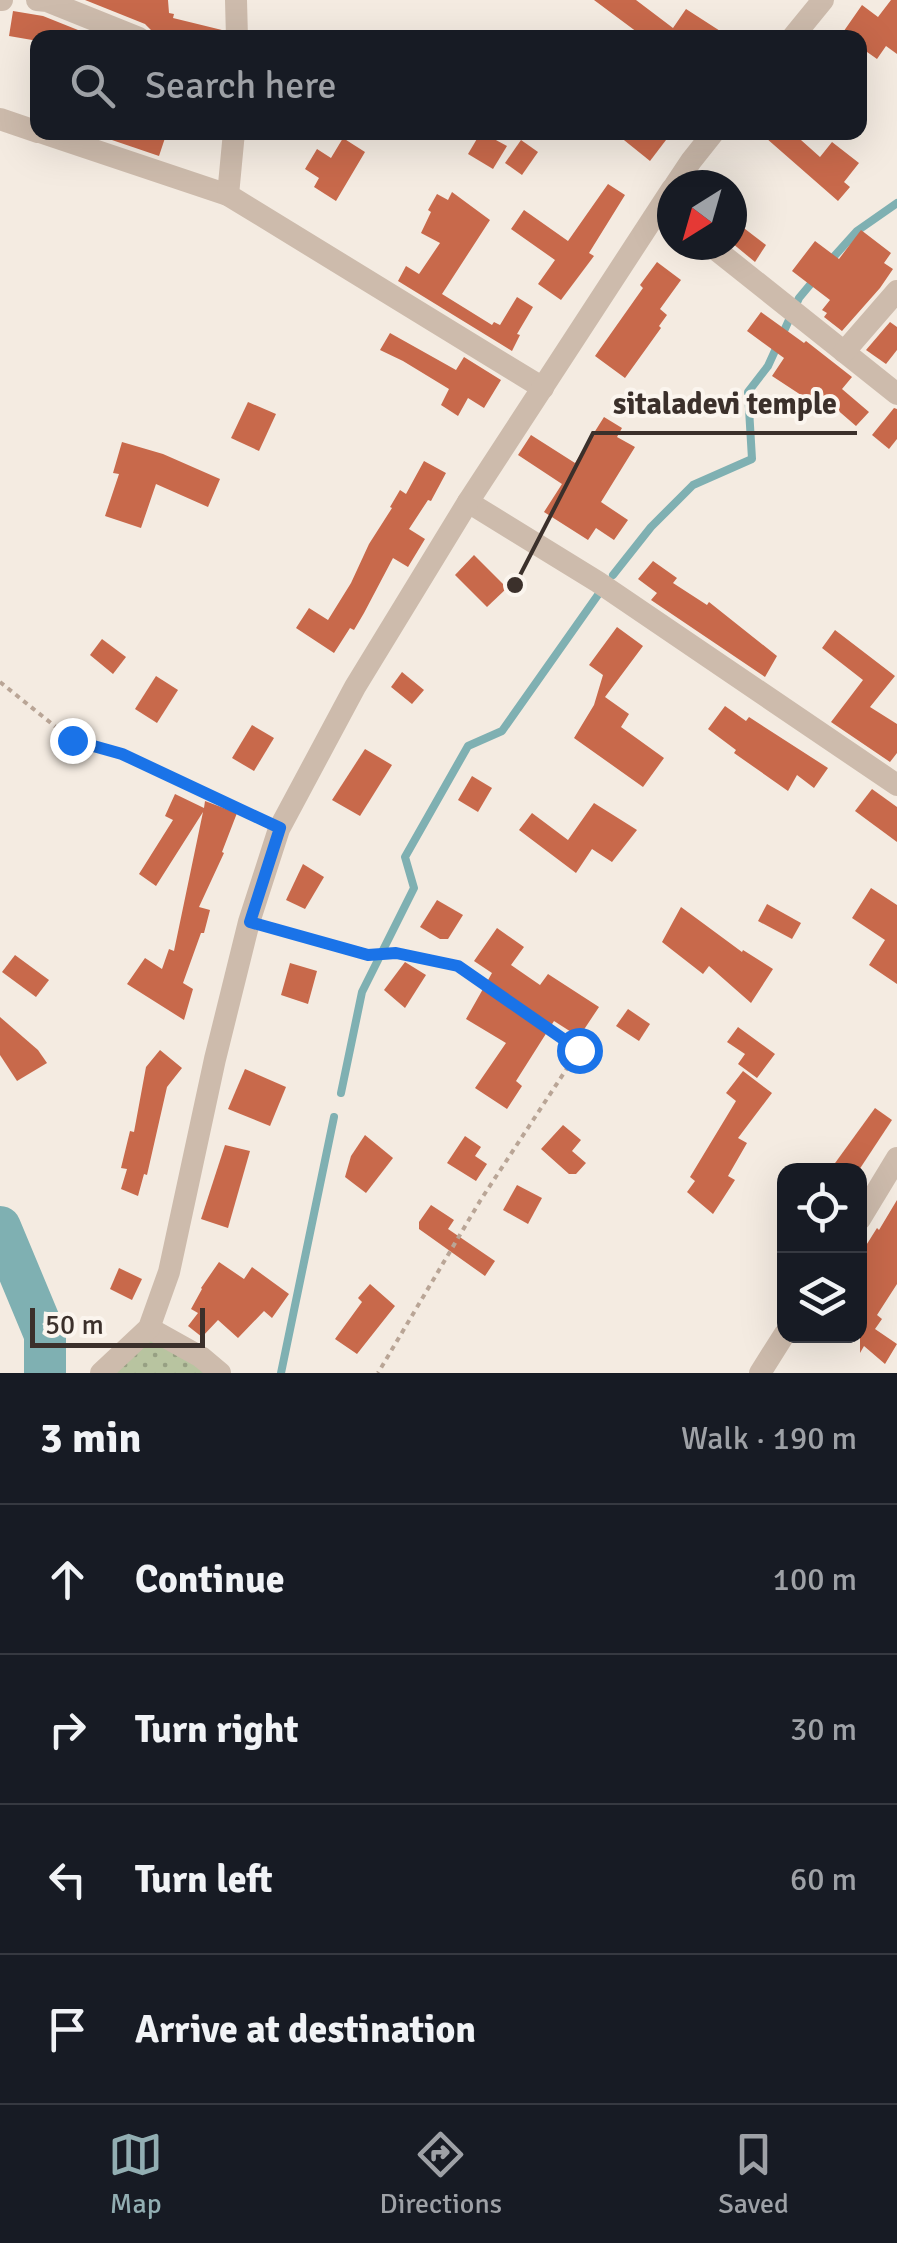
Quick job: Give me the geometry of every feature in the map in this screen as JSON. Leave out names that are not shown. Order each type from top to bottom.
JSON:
[{"type":"street","points":[[38,0],[119,30]]},
{"type":"street","points":[[236,0],[237,30]]},
{"type":"street","points":[[799,30],[823,0]]},
{"type":"street","points":[[0,119],[30,129]]},
{"type":"street","points":[[63,140],[228,195],[543,388]]},
{"type":"street","points":[[228,195],[233,140]]},
{"type":"street","points":[[686,170],[707,140]]},
{"type":"street","points":[[101,1373],[149,1328],[168,1272],[214,1059],[250,922],[280,828],[356,688],[468,502],[657,218]]},
{"type":"street","points":[[729,260],[897,394]]},
{"type":"street","points":[[844,352],[897,291]]},
{"type":"street","points":[[468,502],[598,582],[897,785]]},
{"type":"street","points":[[867,1207],[897,1158]]},
{"type":"street","points":[[149,1328],[201,1357],[220,1373]]},
{"type":"street","points":[[760,1373],[779,1343]]},
{"type":"path","points":[[0,682],[72,740],[122,754],[280,828]]},
{"type":"path","points":[[250,922],[368,955],[396,953],[458,966],[579,1050],[480,1201],[378,1373]]},
{"type":"green space","points":[[149,1328],[220,1373],[101,1373]]},
{"type":"building","points":[[85,0],[168,0],[173,18],[222,30],[151,30]]},
{"type":"building","points":[[594,0],[636,0],[673,28],[686,9],[719,30],[634,30]]},
{"type":"building","points":[[891,0],[897,0],[897,54],[886,46],[877,59],[867,52],[867,30],[845,30],[862,5],[878,17]]},
{"type":"building","points":[[13,11],[43,16],[78,30],[30,30],[30,40],[9,36]]},
{"type":"building","points":[[112,140],[164,140],[159,156]]},
{"type":"building","points":[[342,140],[365,152],[336,201],[314,187],[319,178],[305,169],[317,149],[331,158]]},
{"type":"building","points":[[476,140],[496,140],[507,146],[493,169],[468,154]]},
{"type":"building","points":[[521,140],[538,152],[522,175],[505,163]]},
{"type":"building","points":[[624,140],[666,140],[650,161]]},
{"type":"building","points":[[768,140],[801,140],[820,157],[832,142],[859,163],[844,182],[850,187],[838,201]]},
{"type":"building","points":[[608,184],[625,195],[589,253],[594,256],[561,300],[538,284],[555,260],[511,229],[524,210],[568,241]]},
{"type":"building","points":[[452,192],[490,220],[442,294],[492,325],[500,325],[517,297],[533,307],[512,351],[398,281],[406,266],[419,274],[440,243],[421,233],[437,194],[448,200]]},
{"type":"building","points":[[747,230],[766,245],[755,262],[747,255]]},
{"type":"building","points":[[861,230],[891,253],[884,263],[893,269],[842,331],[824,317],[827,313],[822,310],[830,300],[792,271],[815,241],[839,259]]},
{"type":"building","points":[[657,262],[681,280],[660,309],[667,315],[661,328],[625,378],[595,356]]},
{"type":"building","points":[[761,312],[852,377],[842,389],[869,412],[856,426],[834,407],[830,414],[772,376],[784,358],[747,331]]},
{"type":"building","points":[[890,322],[897,327],[897,350],[886,364],[866,350]]},
{"type":"building","points":[[390,333],[456,370],[464,357],[501,380],[484,408],[468,398],[458,416],[441,405],[449,389],[380,350]]},
{"type":"building","points":[[248,402],[276,414],[259,451],[231,438]]},
{"type":"building","points":[[894,408],[897,439],[889,449],[872,435]]},
{"type":"building","points":[[604,417],[622,428],[617,437],[635,447],[601,502],[628,520],[614,540],[596,528],[588,540],[544,512],[562,484],[518,455],[531,435],[575,463]]},
{"type":"building","points":[[122,442],[163,454],[220,479],[208,507],[156,484],[141,528],[105,516],[119,474],[113,473]]},
{"type":"building","points":[[424,461],[446,473],[409,529],[425,539],[408,567],[393,558],[354,630],[350,628],[334,653],[296,628],[309,608],[328,620],[400,490],[406,494]]},
{"type":"building","points":[[474,555],[507,588],[487,607],[455,575]]},
{"type":"building","points":[[653,561],[677,578],[673,583],[707,605],[709,602],[777,656],[765,677],[651,600],[657,593],[638,579]]},
{"type":"building","points":[[617,627],[643,646],[605,697],[629,714],[621,727],[664,758],[643,787],[574,738],[594,705],[603,675],[589,665]]},
{"type":"building","points":[[835,630],[895,676],[870,707],[897,724],[897,753],[890,762],[831,722],[863,680],[822,648]]},
{"type":"building","points":[[102,639],[126,657],[113,674],[90,655]]},
{"type":"building","points":[[402,672],[424,690],[412,704],[391,687]]},
{"type":"building","points":[[156,676],[178,690],[157,723],[135,709]]},
{"type":"building","points":[[725,706],[828,768],[814,788],[797,775],[788,791],[734,753],[736,750],[708,729]]},
{"type":"building","points":[[252,725],[274,738],[254,771],[232,758]]},
{"type":"building","points":[[365,749],[392,765],[360,816],[332,800]]},
{"type":"building","points":[[472,776],[492,788],[478,812],[458,800]]},
{"type":"building","points":[[872,789],[897,807],[897,842],[855,811]]},
{"type":"building","points":[[175,794],[204,808],[205,801],[237,813],[199,907],[210,910],[183,983],[193,989],[184,1020],[127,984],[145,958],[162,969],[169,949],[174,951],[203,812],[156,886],[139,874],[173,820],[165,816]]},
{"type":"building","points":[[594,803],[637,830],[612,862],[592,849],[576,873],[519,830],[532,813],[568,840]]},
{"type":"building","points":[[303,864],[324,877],[305,909],[286,900]]},
{"type":"building","points":[[871,888],[897,905],[897,984],[869,965],[885,940],[852,918]]},
{"type":"building","points":[[437,900],[463,915],[448,939],[440,939],[420,927]]},
{"type":"building","points":[[767,904],[801,923],[792,939],[758,921]]},
{"type":"building","points":[[681,907],[742,952],[773,969],[751,1003],[709,966],[703,974],[662,942]]},
{"type":"building","points":[[497,928],[524,947],[511,965],[540,985],[548,974],[599,1007],[579,1037],[554,1021],[516,1081],[522,1086],[507,1109],[475,1088],[506,1043],[466,1019],[492,973],[474,961]]},
{"type":"building","points":[[15,955],[49,980],[36,997],[2,972]]},
{"type":"building","points":[[405,962],[426,975],[405,1008],[384,990]]},
{"type":"building","points":[[290,963],[317,971],[308,1004],[281,995]]},
{"type":"building","points":[[628,1009],[650,1024],[639,1041],[616,1026]]},
{"type":"building","points":[[0,1017],[47,1063],[17,1081],[0,1055]]},
{"type":"building","points":[[738,1027],[775,1054],[757,1078],[738,1064],[745,1054],[727,1042]]},
{"type":"building","points":[[160,1050],[182,1068],[167,1087],[147,1175],[144,1174],[138,1196],[121,1189],[127,1169],[121,1168],[130,1131],[134,1132],[146,1067]]},
{"type":"building","points":[[245,1069],[286,1087],[270,1126],[228,1109]]},
{"type":"building","points":[[743,1071],[772,1093],[738,1138],[747,1143],[728,1176],[735,1180],[713,1214],[687,1192],[695,1181],[690,1177],[736,1101],[726,1093]]},
{"type":"building","points":[[875,1108],[892,1120],[864,1163],[835,1163]]},
{"type":"building","points":[[563,1125],[581,1140],[572,1151],[586,1163],[576,1174],[569,1174],[541,1149]]},
{"type":"building","points":[[365,1135],[393,1158],[366,1193],[345,1177],[351,1156]]},
{"type":"building","points":[[465,1136],[481,1147],[475,1156],[487,1164],[476,1181],[447,1163]]},
{"type":"building","points":[[225,1145],[250,1151],[228,1228],[201,1219]]},
{"type":"building","points":[[517,1185],[542,1198],[528,1224],[503,1210]]},
{"type":"building","points":[[897,1200],[897,1284],[877,1315],[882,1319],[875,1329],[897,1344],[885,1364],[864,1346],[860,1353],[860,1343],[867,1343],[867,1244]]},
{"type":"building","points":[[431,1205],[454,1220],[448,1229],[495,1261],[485,1276],[419,1229],[419,1222]]},
{"type":"building","points":[[219,1262],[244,1279],[252,1267],[289,1294],[272,1318],[264,1311],[238,1338],[218,1320],[202,1337],[188,1326],[198,1313],[191,1309],[201,1288]]},
{"type":"building","points":[[119,1268],[142,1279],[132,1300],[110,1289]]},
{"type":"building","points":[[370,1284],[395,1306],[357,1354],[335,1339]]},
{"type":"waterway","points":[[829,262],[857,231],[897,203]]},
{"type":"waterway","points":[[613,575],[651,527],[693,485],[752,459],[748,392],[768,366],[799,298],[814,280]]},
{"type":"waterway","points":[[341,1093],[362,992],[414,888],[405,857],[468,746],[502,731],[600,592]]},
{"type":"waterway","points":[[281,1373],[334,1117]]},
{"type":"waterway","points":[[0,1227],[45,1335],[45,1373]]},
{"type":"place","name":"sitaladevi temple","points":[[515,585]]},
{"type":"route","points":[[72,740],[122,754],[280,828],[250,922],[368,955],[396,953],[458,966],[579,1050]]}]
